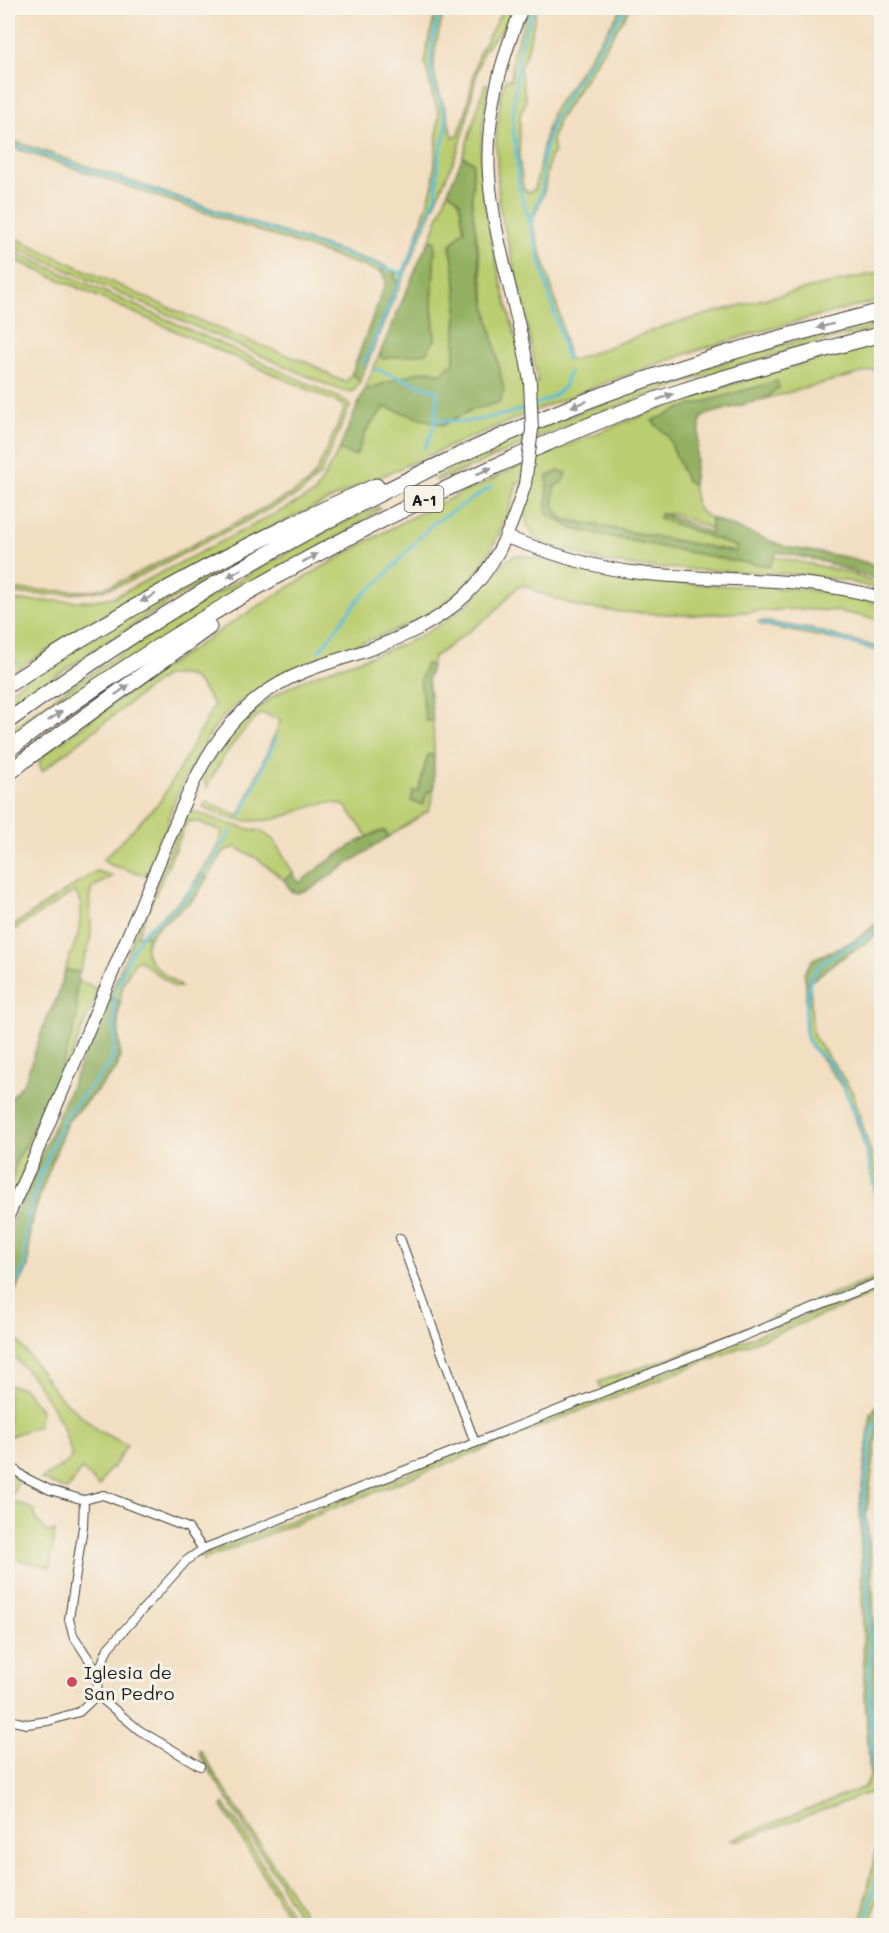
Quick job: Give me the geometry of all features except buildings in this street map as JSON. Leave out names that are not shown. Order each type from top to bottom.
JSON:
[{"type":"highway","name":"A-1","points":[[8,721],[118,645],[213,586],[285,544],[430,469],[569,408],[665,373],[772,340],[882,311]]},
{"type":"highway","name":"A-1","points":[[8,750],[45,722],[220,609],[386,517],[440,491],[574,431],[677,392],[882,334]]},
{"type":"highway","points":[[8,685],[128,609],[238,550],[376,487],[430,469]]},
{"type":"highway","points":[[8,774],[290,569]]},
{"type":"street","points":[[8,1216],[198,771],[223,733],[235,718],[260,696],[286,680],[321,665],[399,638],[427,625],[474,588],[491,566],[506,537],[525,484],[532,430],[530,382],[519,318],[498,237],[492,205],[488,159],[491,118],[498,75],[508,41],[522,8]]},
{"type":"street","points":[[506,537],[576,562],[641,574],[812,583],[851,589],[882,598]]},
{"type":"street","points":[[400,1238],[475,1443]]},
{"type":"street","points":[[8,1720],[27,1724],[79,1712],[98,1695],[98,1673],[108,1648],[187,1560],[203,1549],[882,1281]]},
{"type":"street","points":[[8,1464],[24,1477],[50,1490],[84,1500],[103,1495],[188,1528],[203,1549]]},
{"type":"street","points":[[84,1500],[83,1527],[69,1619],[73,1635],[98,1673]]},
{"type":"street","points":[[98,1695],[140,1730],[200,1766]]},
{"type":"green space","points":[[437,8],[445,8],[436,45],[435,75],[454,137],[458,135],[465,116],[478,55],[504,8],[514,8],[506,26],[482,54],[458,150],[389,310],[387,305],[397,285],[394,271],[403,273],[433,185],[439,112],[425,63]]},
{"type":"green space","points":[[529,8],[537,8],[527,52],[520,68],[526,102],[520,115],[519,157],[523,188],[528,193],[535,189],[545,137],[553,111],[622,8],[630,8],[558,121],[552,140],[554,153],[550,156],[544,192],[532,222],[559,313],[568,358],[573,360],[665,326],[771,297],[881,272],[881,300],[758,332],[667,360],[444,449],[236,545],[97,620],[8,676],[8,601],[89,601],[114,597],[315,493],[339,450],[356,455],[367,429],[385,407],[443,425],[469,411],[500,402],[472,205],[473,162],[463,156],[485,84],[488,84],[481,148],[484,200],[501,282],[521,360],[523,383],[538,382],[522,300],[499,205],[496,141],[501,92],[506,79],[511,80],[513,53]]},
{"type":"green space","points":[[8,139],[383,265],[381,272],[8,146]]},
{"type":"green space","points":[[463,156],[473,162],[472,205],[482,287],[504,390],[500,402],[469,411],[443,425],[385,407],[367,429],[356,455],[351,455],[339,450],[364,390],[415,373],[430,370],[440,374],[454,362],[457,319],[456,289],[450,246],[464,229],[459,200],[448,191]]},
{"type":"green space","points":[[448,191],[459,200],[464,230],[450,246],[456,289],[457,319],[454,362],[440,374],[364,390],[380,353],[383,359],[425,353],[435,340],[432,306],[435,242],[430,240]]},
{"type":"green space","points":[[8,235],[190,316],[307,362],[334,378],[346,382],[352,373],[360,381],[354,391],[347,392],[330,386],[8,244]]},
{"type":"green space","points":[[430,240],[435,242],[432,306],[435,340],[426,353],[383,359],[380,353]]},
{"type":"green space","points":[[8,249],[346,401],[350,406],[320,475],[301,493],[128,582],[84,593],[8,594],[8,590],[90,591],[112,585],[291,494],[307,484],[316,473],[344,411],[343,405],[8,257]]},
{"type":"green space","points":[[383,265],[394,271],[397,285],[360,381],[352,373],[386,281],[381,272]]},
{"type":"green space","points":[[881,319],[881,327],[805,346],[691,380],[562,427],[436,481],[434,479],[503,444],[628,394],[753,353]]},
{"type":"green space","points":[[881,344],[881,368],[768,398],[773,391],[652,421],[668,436],[686,480],[693,485],[698,509],[711,518],[711,529],[676,514],[660,514],[659,518],[737,547],[737,553],[563,519],[554,507],[554,487],[562,482],[566,473],[559,471],[547,477],[547,513],[573,529],[728,560],[770,566],[774,557],[821,566],[852,574],[881,586],[881,590],[847,581],[805,575],[641,567],[601,561],[548,545],[535,538],[527,524],[525,509],[532,487],[517,482],[509,511],[497,538],[478,570],[456,594],[431,612],[405,626],[285,673],[256,690],[229,711],[205,742],[183,782],[173,805],[159,851],[144,875],[108,864],[103,860],[160,801],[180,768],[214,705],[199,684],[189,676],[163,677],[42,771],[39,763],[44,754],[165,667],[290,586],[419,514],[572,443],[673,404],[776,371]]},
{"type":"green space","points":[[777,381],[779,388],[773,391],[768,398],[708,414],[701,418],[693,485],[686,480],[668,436],[652,421],[682,408]]},
{"type":"green space","points":[[559,471],[567,473],[562,482],[554,487],[554,507],[563,519],[736,552],[737,547],[659,518],[660,514],[673,517],[711,533],[711,518],[786,547],[851,558],[881,567],[881,581],[818,560],[777,552],[770,566],[728,560],[573,529],[547,513],[547,477]]},
{"type":"green space","points":[[378,507],[380,509],[354,527],[49,711],[8,740],[8,730],[152,633],[292,550]]},
{"type":"green space","points":[[242,555],[245,558],[154,612],[8,709],[8,692],[51,662]]},
{"type":"green space","points":[[517,555],[618,578],[667,583],[804,589],[849,596],[881,605],[881,620],[836,611],[798,609],[692,615],[621,612],[579,607],[524,585],[517,588],[490,616],[433,658],[431,666],[426,664],[426,721],[433,721],[434,755],[428,755],[418,792],[427,793],[434,787],[428,811],[388,837],[385,831],[368,837],[346,807],[339,804],[322,804],[279,818],[256,821],[232,819],[203,807],[206,802],[239,816],[281,720],[261,713],[231,747],[207,787],[204,775],[229,738],[259,707],[293,685],[395,647],[435,628],[469,603],[504,563]]},
{"type":"green space","points":[[758,622],[815,630],[881,648],[881,652],[842,641],[762,625]]},
{"type":"green space","points":[[426,664],[431,666],[428,679],[433,721],[426,721],[420,681]]},
{"type":"green space","points":[[428,755],[434,755],[434,787],[427,793],[423,805],[411,801],[413,791],[418,791]]},
{"type":"green space","points":[[196,812],[226,823],[262,832],[274,840],[293,873],[284,880],[258,859],[235,847],[224,851],[207,878],[200,873],[218,846],[222,831],[190,821],[185,826],[137,936],[142,934],[149,938],[146,953],[161,972],[181,987],[174,987],[139,960],[135,961],[123,983],[120,1002],[109,997],[181,823],[188,813]]},
{"type":"green space","points":[[385,831],[388,837],[312,888],[298,893],[291,891],[284,880],[293,873],[299,883],[353,845]]},
{"type":"green space","points":[[96,871],[113,876],[92,888],[89,903],[90,938],[79,972],[65,970],[79,932],[81,906],[75,891],[8,934],[8,929]]},
{"type":"green space","points":[[200,873],[207,878],[195,898],[157,928],[149,938],[142,934],[181,899],[195,883]]},
{"type":"green space","points":[[881,920],[881,931],[876,936],[806,983],[804,973],[813,959],[854,941]]},
{"type":"green space","points":[[65,970],[79,972],[76,991],[77,1016],[55,1087],[40,1109],[26,1145],[16,1161],[8,1193],[8,1102],[25,1081],[45,1022],[57,998]]},
{"type":"green space","points":[[78,980],[96,988],[98,992],[8,1207],[8,1193],[16,1161],[26,1145],[40,1109],[55,1087],[72,1035],[77,1016]]},
{"type":"green space","points":[[810,982],[814,1037],[853,1093],[879,1180],[881,1230],[871,1172],[846,1092],[810,1046],[806,1032],[806,983]]},
{"type":"green space","points":[[109,997],[120,1002],[118,1016],[120,1058],[116,1070],[67,1122],[30,1228],[28,1268],[8,1304],[8,1229]]},
{"type":"green space","points":[[881,1275],[881,1279],[602,1389],[598,1382],[679,1355]]},
{"type":"green space","points":[[881,1286],[881,1293],[203,1560],[201,1556]]},
{"type":"green space","points":[[11,1332],[59,1396],[99,1431],[127,1445],[113,1468],[110,1467],[99,1487],[82,1469],[67,1490],[41,1479],[68,1462],[72,1455],[63,1428],[49,1401],[30,1374],[8,1352],[8,1337]]},
{"type":"green space","points":[[10,1385],[23,1388],[41,1410],[38,1426],[8,1437],[8,1387]]},
{"type":"green space","points":[[881,1399],[881,1415],[866,1517],[872,1569],[879,1766],[870,1776],[864,1679],[860,1502],[871,1414]]},
{"type":"green space","points":[[8,1471],[19,1480],[10,1500],[35,1510],[35,1518],[47,1532],[55,1531],[50,1567],[8,1558]]},
{"type":"green space","points":[[200,1750],[310,1925],[303,1925],[277,1878],[199,1754]]},
{"type":"green space","points":[[879,1766],[882,1801],[881,1884],[870,1925],[861,1925],[879,1833],[871,1792],[741,1840],[730,1840],[865,1787],[870,1776]]},
{"type":"green space","points":[[224,1804],[243,1831],[297,1925],[293,1925],[222,1806]]},
{"type":"waterway","points":[[364,364],[436,196],[439,155],[446,131],[446,117],[433,84],[431,69],[432,42],[441,8]]},
{"type":"waterway","points":[[532,229],[519,187],[513,122],[520,45],[534,8]]},
{"type":"waterway","points":[[567,359],[532,231],[534,212],[542,191],[543,157],[551,125],[573,87],[626,8]]},
{"type":"waterway","points":[[8,143],[404,274]]},
{"type":"waterway","points":[[375,369],[437,391],[435,420],[425,448]]},
{"type":"waterway","points":[[533,406],[552,397],[564,387],[569,372]]},
{"type":"waterway","points":[[435,420],[465,422],[527,408]]},
{"type":"waterway","points":[[319,651],[359,599],[385,576],[431,525],[491,487]]},
{"type":"waterway","points":[[761,623],[815,632],[882,651]]},
{"type":"waterway","points":[[8,655],[17,663]]},
{"type":"waterway","points":[[240,818],[277,736]]},
{"type":"waterway","points":[[8,1291],[22,1274],[29,1211],[57,1134],[66,1115],[111,1063],[115,1042],[116,991],[128,960],[148,928],[174,910],[188,895],[231,831]]},
{"type":"waterway","points":[[882,926],[876,932],[831,957],[817,969],[809,984],[805,1012],[806,1034],[809,1043],[836,1073],[858,1121],[882,1219]]},
{"type":"waterway","points":[[882,1412],[871,1434],[863,1504],[870,1630],[872,1760],[882,1834]]},
{"type":"waterway","points":[[865,1926],[881,1856],[882,1839]]},
{"type":"place","name":"Iglesia de San Pedro","points":[[72,1682]]}]
